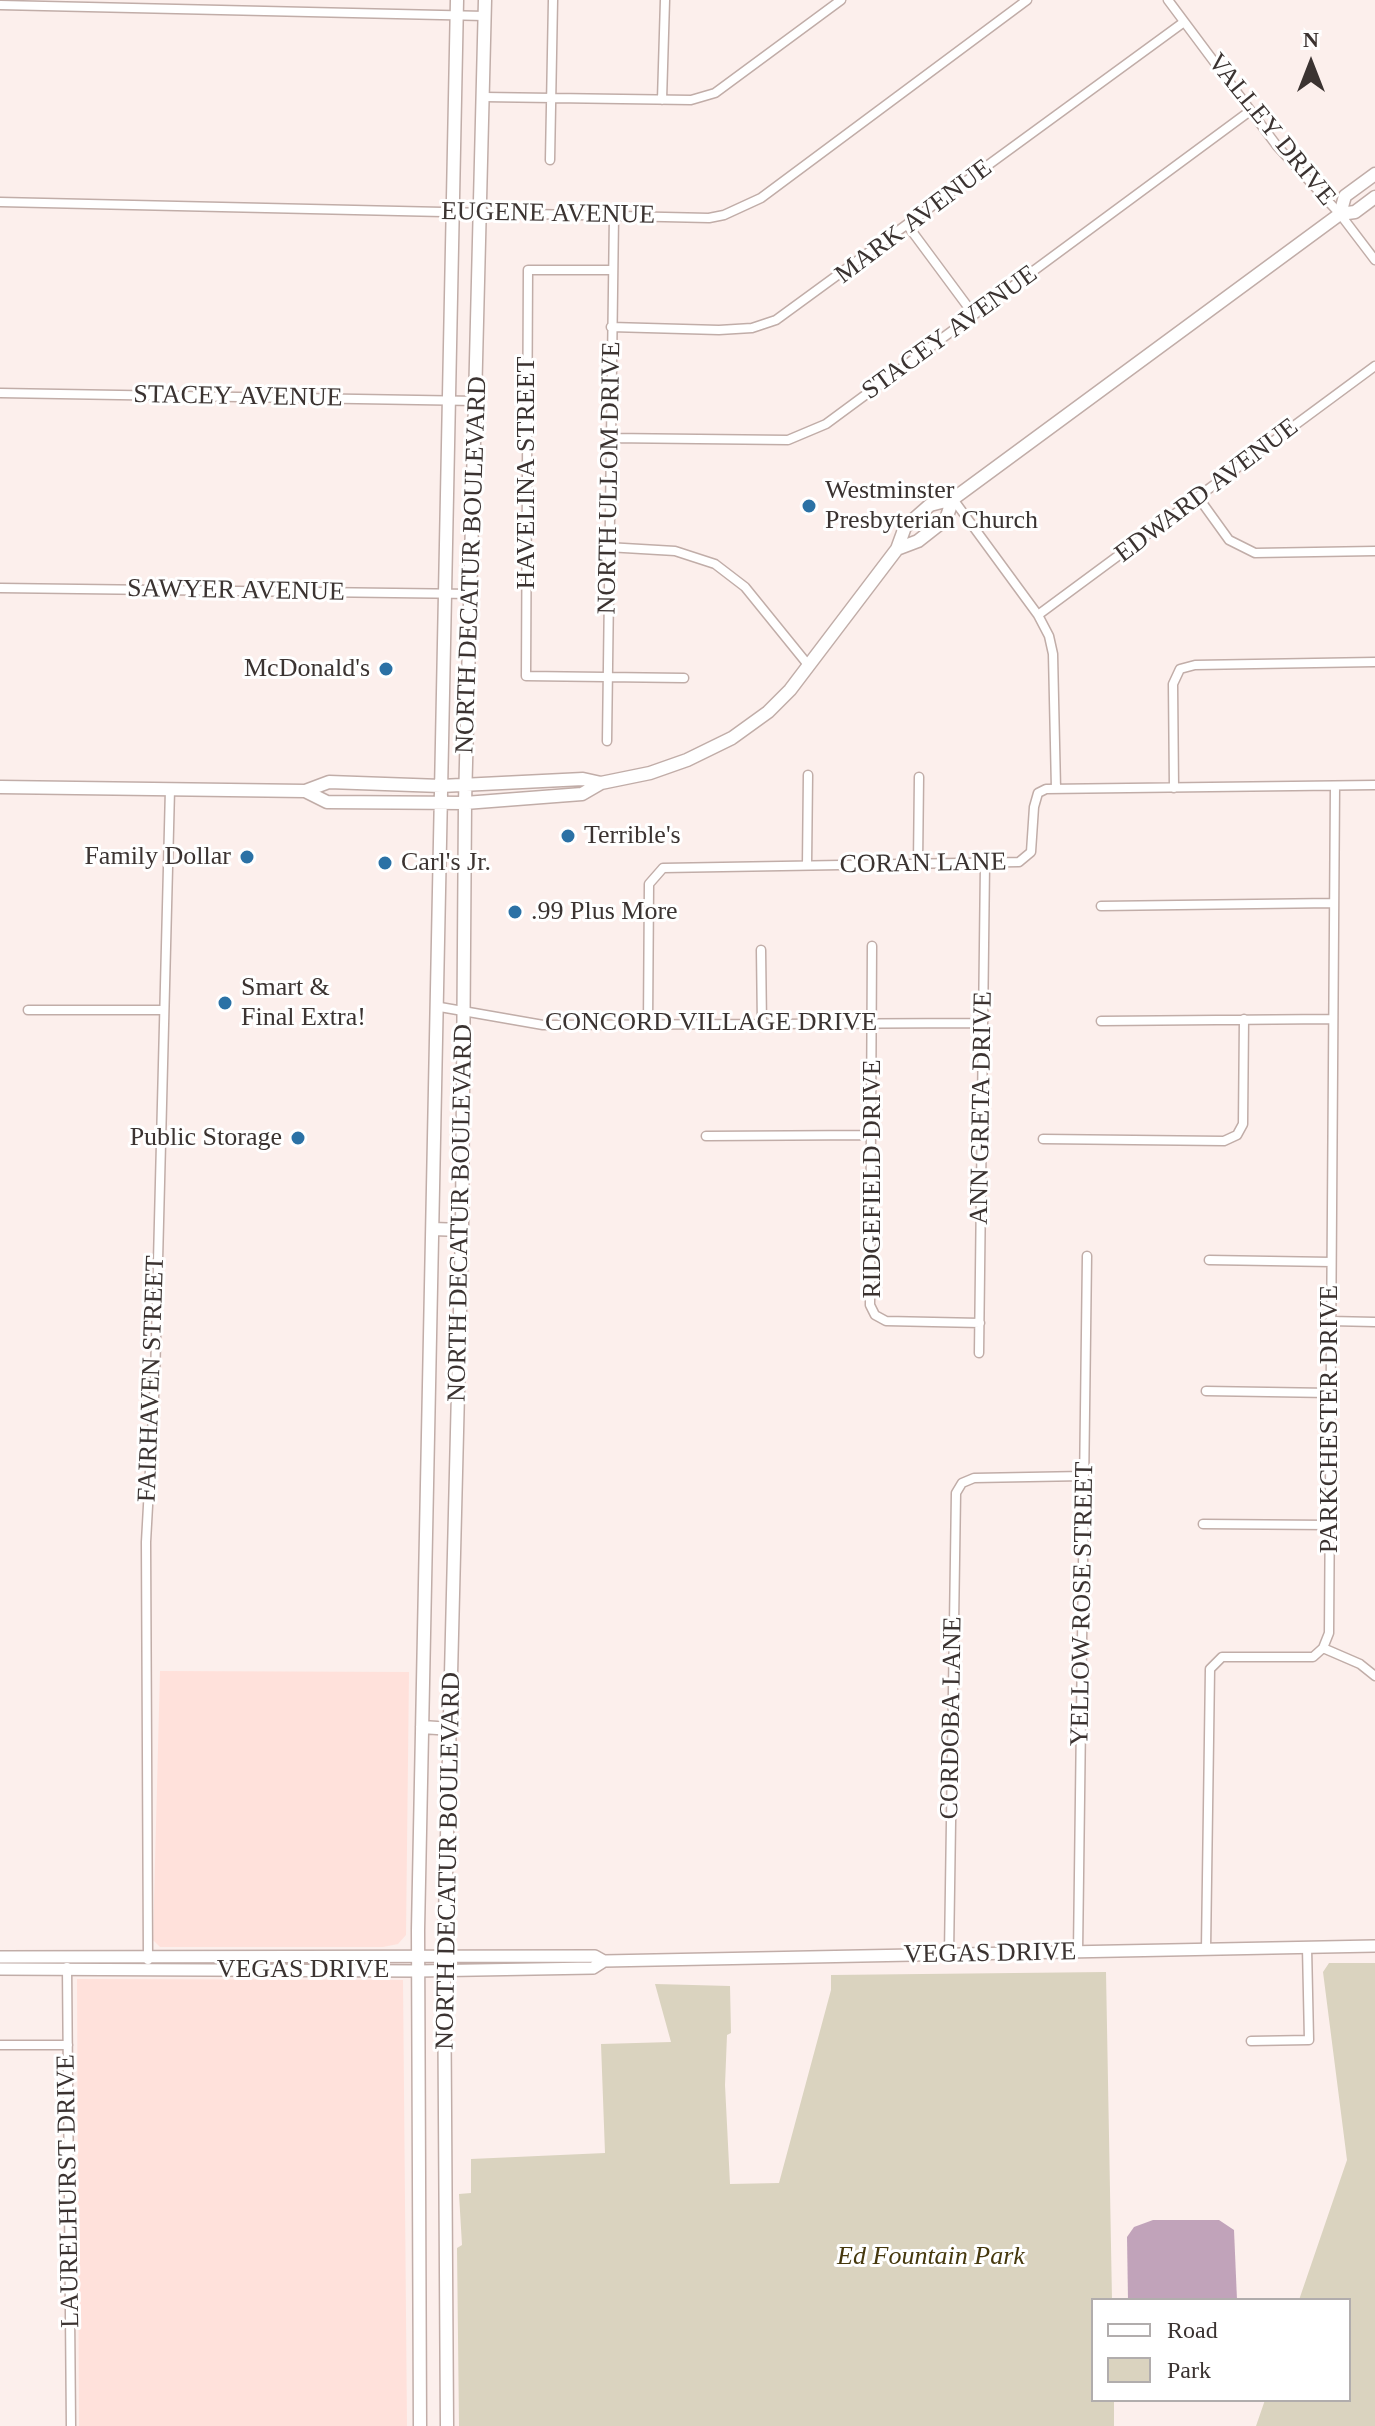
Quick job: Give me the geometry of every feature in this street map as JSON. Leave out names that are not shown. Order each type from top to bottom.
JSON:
[{"type":"main road","name":"NORTH DECATUR BOULEVARD","points":[[420,2426],[418,1964],[440,1007],[440,803],[448,593],[457,0]]},
{"type":"main road","name":"NORTH DECATUR BOULEVARD","points":[[447,2426],[444,1964],[462,1230],[465,785],[473,594],[485,0]]},
{"type":"main road","points":[[1340,214],[1345,196],[1375,174]]},
{"type":"main road","points":[[305,791],[327,802],[465,803],[582,794],[601,783],[650,773],[687,760],[732,738],[768,712],[809,666],[897,549],[905,527],[930,505],[953,499],[1340,214],[1355,212],[1375,197]]},
{"type":"main road","points":[[897,549],[918,541],[946,519],[953,499]]},
{"type":"main road","points":[[0,787],[305,791],[329,782],[441,786],[583,779],[601,783]]},
{"type":"main road","points":[[433,1229],[462,1230]]},
{"type":"main road","points":[[430,1458],[456,1457]]},
{"type":"main road","points":[[422,1727],[452,1729]]},
{"type":"main road","name":"VEGAS DRIVE","points":[[199,1963],[250,1970],[418,1964],[593,1968],[604,1961],[1375,1946]]},
{"type":"main road","name":"VEGAS DRIVE","points":[[0,1957],[67,1963],[199,1963],[250,1957],[418,1964]]},
{"type":"main road","points":[[250,1957],[250,1970]]},
{"type":"main road","name":"VEGAS DRIVE","points":[[0,1969],[67,1963]]},
{"type":"main road","points":[[420,2304],[446,2304]]},
{"type":"main road","points":[[420,2322],[446,2322]]},
{"type":"main road","points":[[420,2407],[428,2426]]},
{"type":"street","points":[[550,160],[553,0]]},
{"type":"street","points":[[662,100],[665,0]]},
{"type":"street","points":[[484,97],[691,100],[715,93],[841,0]]},
{"type":"street","name":"EUGENE AVENUE","points":[[0,202],[709,218],[761,198],[1027,0]]},
{"type":"street","name":"VALLEY DRIVE","points":[[1168,0],[1277,146],[1340,214],[1375,260]]},
{"type":"street","points":[[0,5],[485,16]]},
{"type":"street","name":"MARK AVENUE","points":[[611,327],[719,330],[752,328],[776,320],[1184,22]]},
{"type":"street","name":"STACEY AVENUE","points":[[609,438],[788,440],[826,424],[1250,111]]},
{"type":"street","name":"NORTH ULLOM DRIVE","points":[[607,741],[607,547],[614,215]]},
{"type":"street","points":[[908,226],[974,315]]},
{"type":"street","name":"HAVELINA STREET","points":[[609,678],[526,676],[528,270],[613,270]]},
{"type":"street","name":"EDWARD AVENUE","points":[[1038,615],[1375,366]]},
{"type":"street","name":"STACEY AVENUE","points":[[0,393],[477,401]]},
{"type":"street","points":[[1198,497],[1229,540],[1255,553],[1375,551]]},
{"type":"street","points":[[953,499],[1038,615],[1053,654],[1056,789],[1375,785]]},
{"type":"street","points":[[607,547],[675,551],[715,564],[745,587],[809,666]]},
{"type":"street","name":"SAWYER AVENUE","points":[[0,588],[473,594]]},
{"type":"street","points":[[1174,788],[1173,684],[1180,669],[1195,665],[1375,662]]},
{"type":"street","points":[[609,678],[684,678]]},
{"type":"street","points":[[807,865],[808,775]]},
{"type":"street","points":[[918,864],[919,777]]},
{"type":"street","name":"PARKCHESTER DRIVE","points":[[1323,1648],[1329,1633],[1335,786]]},
{"type":"street","name":"FAIRHAVEN STREET","points":[[148,1963],[146,1542],[155,1379],[170,789]]},
{"type":"street","name":"CORAN LANE","points":[[648,1025],[649,884],[663,868],[985,864],[1026,859],[1031,852],[1038,793],[1056,789]]},
{"type":"street","name":"ANN GRETA DRIVE","points":[[979,1353],[985,864]]},
{"type":"street","points":[[1101,906],[1333,903]]},
{"type":"street","name":"RIDGEFIELD DRIVE","points":[[872,946],[870,1305],[875,1315],[886,1321],[980,1323]]},
{"type":"street","points":[[761,950],[762,1025]]},
{"type":"street","name":"CONCORD VILLAGE DRIVE","points":[[440,1007],[543,1025],[983,1023]]},
{"type":"street","points":[[28,1010],[162,1010]]},
{"type":"street","points":[[1043,1139],[1224,1141],[1237,1135],[1243,1124],[1244,1019]]},
{"type":"street","points":[[1101,1021],[1332,1019]]},
{"type":"street","points":[[706,1136],[872,1135]]},
{"type":"street","name":"YELLOW ROSE STREET","points":[[1078,1952],[1087,1256]]},
{"type":"street","points":[[1209,1260],[1331,1262]]},
{"type":"street","points":[[1330,1321],[1375,1322]]},
{"type":"street","points":[[1206,1391],[1330,1393]]},
{"type":"street","name":"CORDOBA LANE","points":[[949,1954],[956,1493],[962,1483],[974,1478],[1084,1476]]},
{"type":"street","points":[[1203,1524],[1329,1525]]},
{"type":"street","points":[[1206,1949],[1210,1669],[1222,1657],[1313,1657],[1323,1648],[1360,1664],[1375,1676]]},
{"type":"street","points":[[1251,2041],[1309,2040],[1307,1947]]},
{"type":"street","name":"LAURELHURST DRIVE","points":[[67,1963],[71,2426]]},
{"type":"street","points":[[0,2045],[68,2045]]},
{"type":"shaded area","points":[[160,1671],[409,1672],[406,1935],[398,1944],[383,1947],[160,1947],[153,1940]]},
{"type":"shaded area","points":[[77,1979],[403,1980],[407,2426],[79,2426]]},
{"type":"shaded area","points":[[1153,2220],[1219,2220],[1234,2230],[1237,2298],[1128,2298],[1127,2237],[1134,2227]]},
{"type":"green space","points":[[1329,1963],[1375,1963],[1375,2426],[1256,2426],[1264,2402],[1351,2402],[1351,2298],[1300,2298],[1347,2160],[1323,1972]]},
{"type":"green space","name":"Ed Fountain Park","points":[[1106,1972],[1112,2298],[1091,2298],[1091,2402],[1114,2402],[1114,2426],[459,2426],[457,2248],[462,2245],[459,2194],[471,2193],[471,2159],[605,2153],[601,2044],[671,2042],[655,1984],[730,1986],[731,2033],[727,2035],[725,2085],[730,2184],[779,2183],[831,1990],[831,1975]]},
{"type":"place","name":"Westminster Presbyterian Church","points":[[809,506]]},
{"type":"place","name":"McDonald's","points":[[386,669]]},
{"type":"place","name":"Terrible's","points":[[568,836]]},
{"type":"place","name":"Family Dollar","points":[[247,857]]},
{"type":"place","name":"Carl's Jr.","points":[[385,863]]},
{"type":"place","name":".99 Plus More","points":[[515,912]]},
{"type":"place","name":"Smart & Final Extra!","points":[[225,1003]]},
{"type":"place","name":"Public Storage","points":[[298,1138]]}]
